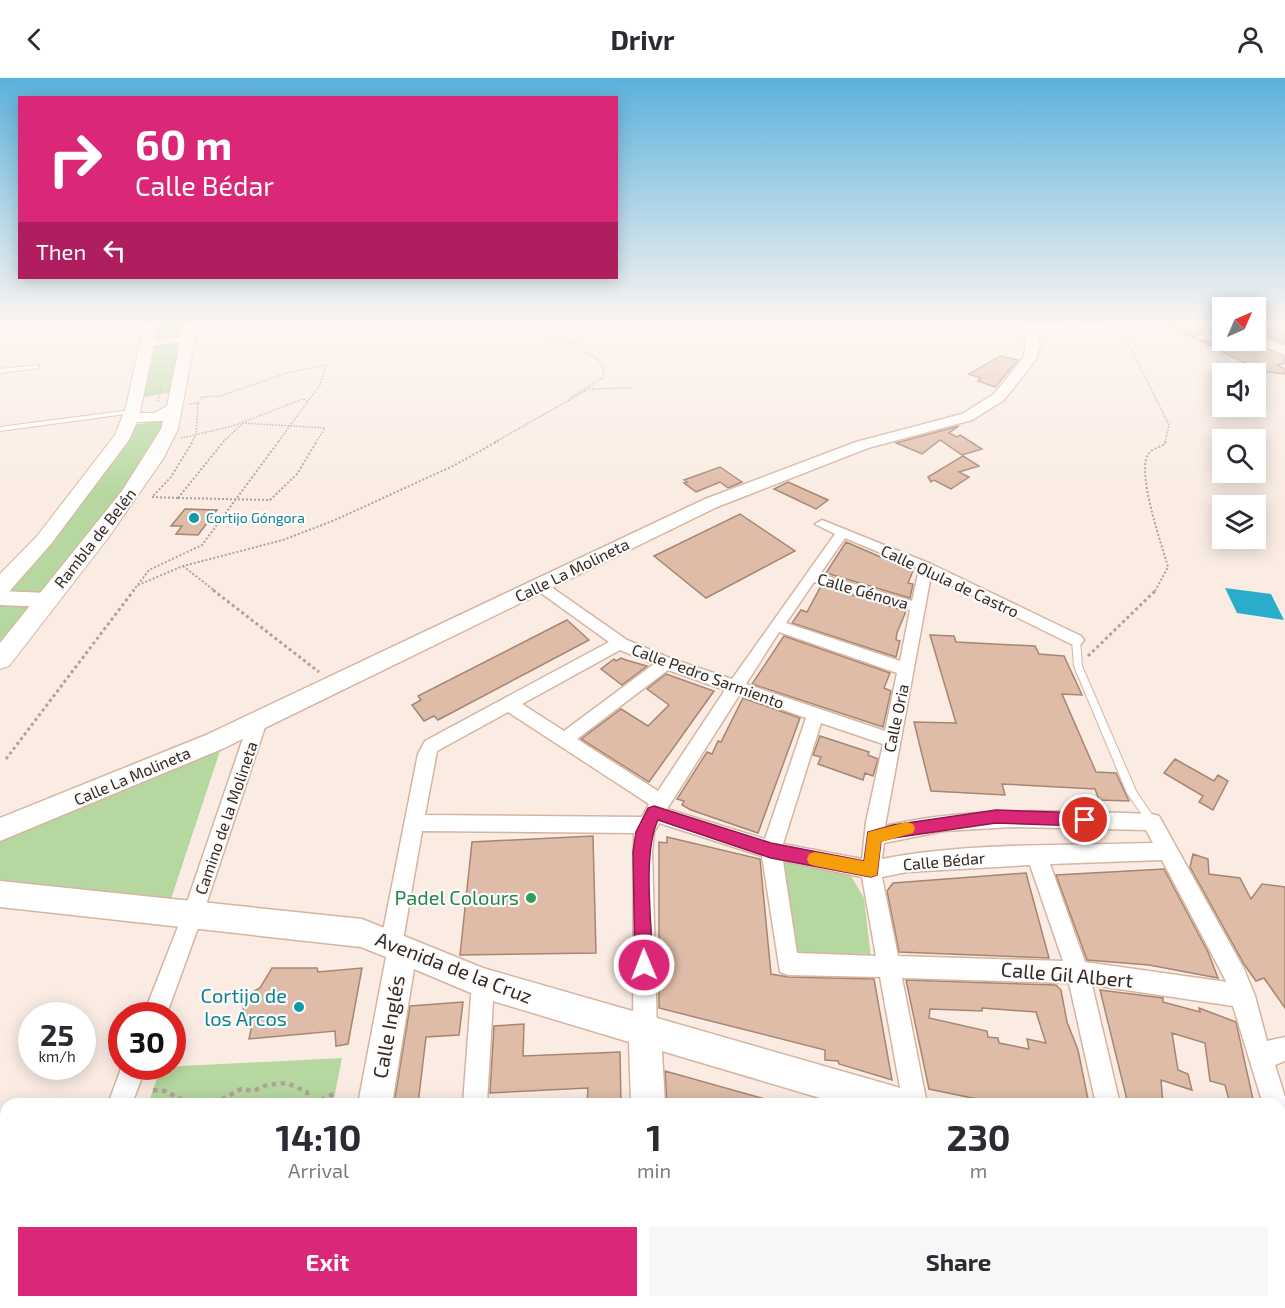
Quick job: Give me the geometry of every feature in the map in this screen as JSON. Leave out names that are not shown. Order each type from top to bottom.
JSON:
[{"type":"main road","name":"Rambla de Belén","points":[[0,660],[116,512],[165,440],[176,417],[154,400],[151,380]]},
{"type":"main road","name":"Rambla de Belén","points":[[0,588],[44,540],[98,472],[123,436],[154,400],[164,380]]},
{"type":"street","name":"Calle La Molineta","points":[[0,830],[214,742],[331,688],[711,502],[760,486],[862,445],[961,420],[999,397],[1010,380]]},
{"type":"street","name":"Calle Olula de Castro","points":[[822,524],[926,567],[1076,640]]},
{"type":"street","points":[[648,1098],[642,852],[655,814],[776,625],[842,533]]},
{"type":"street","name":"Calle Oria","points":[[914,1098],[871,870],[874,837],[891,740],[907,670],[916,607],[926,567]]},
{"type":"street","name":"Calle Génova","points":[[811,576],[916,607]]},
{"type":"street","name":"Calle Pedro Sarmiento","points":[[539,585],[620,643],[666,663],[815,716],[891,740]]},
{"type":"street","points":[[0,598],[47,600]]},
{"type":"street","points":[[776,625],[907,670]]},
{"type":"street","points":[[397,948],[414,823],[427,754],[431,746],[620,643]]},
{"type":"street","points":[[565,739],[666,663]]},
{"type":"street","name":"Calle Bédar","points":[[509,704],[565,739],[655,814],[771,850],[871,870],[907,863],[1037,855],[1169,851]]},
{"type":"street","points":[[771,850],[815,716]]},
{"type":"street","name":"Camino de la Molineta","points":[[159,1002],[193,914],[258,721]]},
{"type":"street","points":[[414,823],[655,814]]},
{"type":"street","points":[[874,837],[909,828],[996,817],[1152,822],[1244,996],[1273,1098]]},
{"type":"street","name":"Calle Gil Albert","points":[[771,850],[788,964],[1078,972],[1244,996]]},
{"type":"street","points":[[1037,855],[1078,972],[1107,1098]]},
{"type":"street","name":"Avenida de la Cruz","points":[[0,894],[362,933],[483,983],[876,1098]]},
{"type":"street","name":"Calle Inglés","points":[[376,1098],[397,948]]},
{"type":"street","points":[[475,1098],[483,983]]},
{"type":"street","points":[[1263,1060],[1276,1049],[1285,1049]]},
{"type":"street","points":[[122,1098],[129,1080]]},
{"type":"lane","points":[[0,429],[154,400]]},
{"type":"lane","points":[[1076,640],[1078,666],[1132,793],[1152,822]]},
{"type":"path","points":[[178,498],[228,436],[243,423],[326,428],[297,474],[270,500],[178,498],[152,497],[171,477],[195,435],[198,403],[202,398],[220,396],[265,380]]},
{"type":"path","points":[[6,759],[149,570],[201,545],[321,380]]},
{"type":"path","points":[[566,402],[576,393],[598,380]]},
{"type":"path","points":[[1078,666],[1158,588],[1167,567],[1145,481],[1145,461],[1149,453],[1165,444],[1169,425],[1147,380]]},
{"type":"path","points":[[136,586],[183,566],[283,540],[335,519],[453,466],[589,389],[632,388]]},
{"type":"path","points":[[165,440],[243,423],[303,399],[307,400]]},
{"type":"path","points":[[154,400],[198,403]]},
{"type":"path","points":[[183,566],[316,668],[331,688]]},
{"type":"path","points":[[225,1098],[241,1089],[254,1091],[267,1085],[287,1083],[307,1092],[309,1098]]},
{"type":"path","points":[[153,1090],[165,1091],[175,1098]]},
{"type":"path","points":[[324,1098],[335,1093]]},
{"type":"green space","points":[[146,380],[174,380],[172,392],[141,398]]},
{"type":"green space","points":[[168,419],[142,470],[0,652],[0,596],[134,425]]},
{"type":"green space","points":[[220,751],[167,911],[0,888],[0,830],[70,802]]},
{"type":"green space","points":[[779,859],[851,876],[864,898],[871,958],[788,964]]},
{"type":"green space","points":[[342,1058],[334,1098],[150,1098],[156,1080],[186,1080],[186,1066]]},
{"type":"water","points":[[1225,588],[1271,594],[1284,620],[1237,613]]},
{"type":"building","points":[[979,380],[1001,380],[995,387]]},
{"type":"building","points":[[959,426],[949,433],[957,437],[960,435],[982,449],[962,455],[940,440],[922,454],[896,443]]},
{"type":"building","points":[[963,456],[979,466],[959,472],[969,477],[951,489],[934,480],[931,482],[928,477]]},
{"type":"building","points":[[720,467],[742,482],[728,488],[720,482],[696,492],[684,483],[687,482],[684,480]]},
{"type":"building","points":[[788,482],[828,500],[816,509],[774,489]]},
{"type":"building","name":"Cortijo Góngora","points":[[185,509],[217,510],[198,535],[176,534],[182,526],[171,526]]},
{"type":"building","points":[[740,514],[795,551],[706,598],[654,556]]},
{"type":"building","points":[[846,542],[913,571],[908,583],[913,584],[910,598],[826,573]]},
{"type":"building","points":[[821,586],[906,611],[897,633],[896,640],[900,641],[896,657],[792,623],[801,610],[807,612]]},
{"type":"building","points":[[567,620],[589,640],[438,720],[434,716],[424,721],[412,705],[421,700],[418,696]]},
{"type":"building","points":[[930,635],[954,636],[956,642],[1035,646],[1039,654],[1064,656],[1082,695],[1062,694],[1096,772],[1116,773],[1129,801],[1099,800],[1095,789],[1002,784],[1005,795],[931,791],[914,722],[956,723]]},
{"type":"building","points":[[784,636],[890,673],[884,688],[891,691],[883,727],[752,684]]},
{"type":"building","points":[[621,658],[647,666],[622,685],[601,669],[614,659],[616,661]]},
{"type":"building","points":[[666,674],[714,691],[649,782],[581,739],[621,709],[648,726],[669,705],[647,689]]},
{"type":"building","points":[[743,698],[800,718],[758,833],[691,810],[682,805],[684,801],[677,799],[707,752],[712,754],[718,741],[721,742]]},
{"type":"building","points":[[820,736],[869,752],[868,755],[878,759],[873,776],[865,773],[863,780],[818,764],[821,757],[813,755]]},
{"type":"building","points":[[1175,759],[1214,781],[1218,775],[1228,781],[1213,810],[1199,802],[1203,796],[1164,773]]},
{"type":"building","name":"Padel Colours","points":[[593,836],[596,953],[460,955],[472,842]]},
{"type":"building","points":[[667,837],[760,859],[771,974],[788,977],[874,979],[892,1080],[839,1064],[838,1061],[825,1060],[825,1050],[659,1008],[659,842],[667,843]]},
{"type":"building","points":[[1193,854],[1208,859],[1209,874],[1240,878],[1251,899],[1262,884],[1285,887],[1285,1008],[1264,978],[1256,981],[1244,964],[1190,867]]},
{"type":"building","points":[[1164,869],[1208,952],[1218,978],[1149,965],[1087,960],[1056,875]]},
{"type":"building","points":[[1026,873],[1049,958],[899,952],[887,891],[893,883]]},
{"type":"building","name":"Cortijo de los Arcos","points":[[272,968],[317,968],[318,972],[362,968],[348,1044],[336,1046],[335,1031],[249,1039],[253,1020],[245,1015],[242,1003],[248,994],[260,988]]},
{"type":"building","points":[[906,980],[1056,985],[1061,990],[1067,1022],[1078,1050],[1088,1098],[972,1098],[929,1089]],"holes":[[[982,1008],[1036,1012],[1046,1043],[1027,1039],[1029,1049],[999,1043],[998,1038],[988,1037],[987,1031],[929,1018],[930,1009],[982,1011]]]},
{"type":"building","points":[[1100,990],[1163,998],[1163,1002],[1200,1012],[1199,1008],[1236,1022],[1253,1098],[1228,1098],[1225,1085],[1210,1081],[1205,1043],[1172,1033],[1178,1070],[1188,1074],[1192,1090],[1161,1080],[1162,1098],[1127,1098]]},
{"type":"building","points":[[463,1002],[459,1035],[426,1037],[419,1098],[395,1098],[410,1006]]},
{"type":"building","points":[[524,1024],[523,1056],[620,1052],[621,1098],[587,1098],[588,1088],[490,1093],[494,1026]]},
{"type":"building","points":[[665,1071],[761,1098],[667,1098]]},
{"type":"slow traffic","points":[[815,859],[871,870],[874,837],[907,828]]},
{"type":"place","name":"Cortijo Góngora","points":[[194,518]]},
{"type":"place","name":"Padel Colours","points":[[531,898]]},
{"type":"place","name":"Cortijo de los Arcos","points":[[299,1007]]},
{"type":"route","points":[[644,965],[642,852],[644,832],[654,813],[771,850],[871,870],[874,837],[893,831],[996,817],[1085,820]]}]
